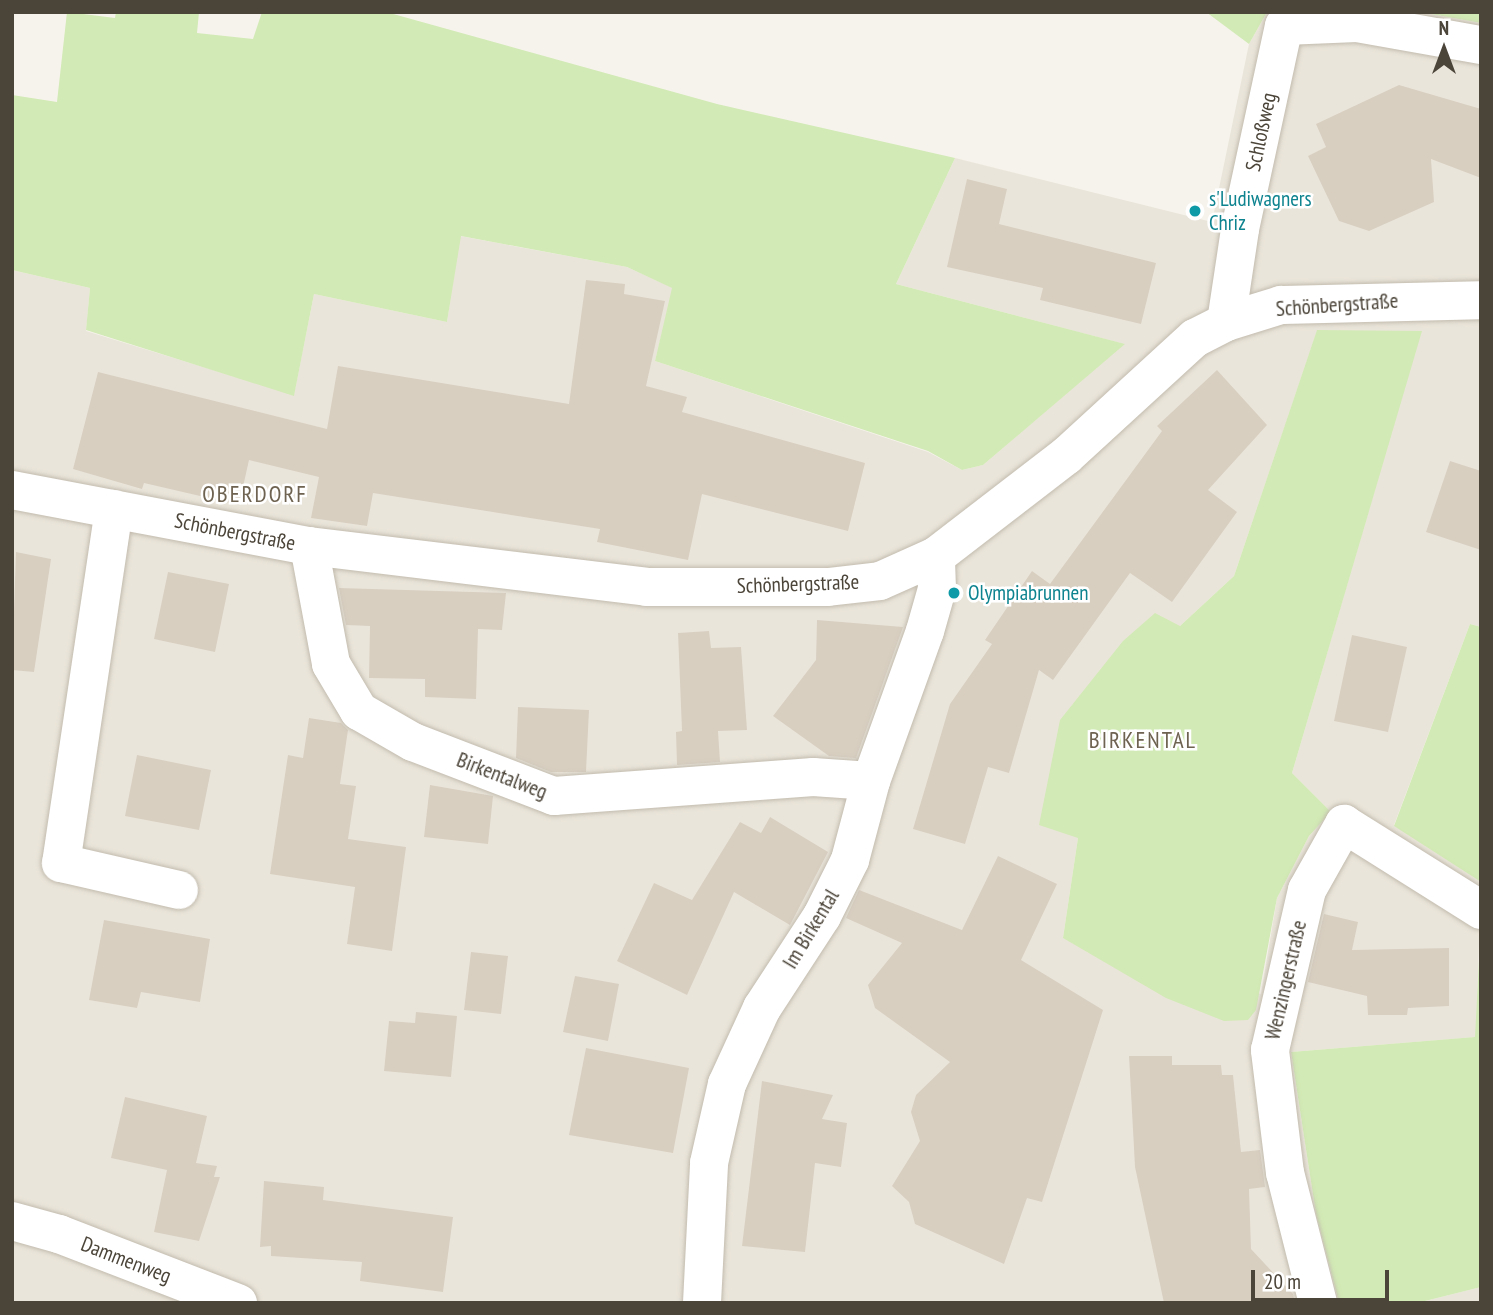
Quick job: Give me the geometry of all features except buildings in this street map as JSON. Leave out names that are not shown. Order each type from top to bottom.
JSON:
[{"type":"street","name":"Schloßweg","points":[[1226,322],[1240,229],[1284,26],[1357,23],[1481,45]]},
{"type":"street","name":"Schönbergstraße","points":[[12,491],[309,546],[646,587],[828,587],[880,581],[936,556],[1066,456],[1195,338],[1226,322],[1281,305],[1481,300]]},
{"type":"street","points":[[114,509],[61,863],[179,890]]},
{"type":"street","name":"Birkentalweg","points":[[309,546],[331,664],[359,711],[413,742],[554,796],[786,778],[872,781]]},
{"type":"street","name":"Im Birkental","points":[[702,1303],[709,1163],[727,1084],[762,1008],[822,916],[850,860],[872,781],[925,631],[937,589],[936,556]]},
{"type":"street","name":"Wenzingerstraße","points":[[1318,1303],[1285,1173],[1270,1050],[1307,890],[1344,824],[1481,910]]},
{"type":"street","name":"Dammenweg","points":[[12,1222],[59,1234],[238,1303]]},
{"type":"shaded area","points":[[1267,12],[1420,12],[1481,23],[1481,627],[1470,624],[1394,825],[1481,882],[1476,1037],[1291,1052],[1316,1213],[1339,1303],[12,1303],[12,270],[90,288],[86,331],[294,395],[314,294],[447,322],[460,236],[627,267],[673,288],[655,361],[928,452],[962,470],[983,465],[1124,344],[896,284],[955,158],[1212,222],[1249,44]],"holes":[[[1317,331],[1421,332],[1292,773],[1331,812],[1309,836],[1277,898],[1261,994],[1063,938],[1078,838],[1180,626],[1234,576]]]},
{"type":"shaded area","points":[[1481,1287],[1481,1303],[1417,1303]]},
{"type":"green space","points":[[67,12],[115,18],[116,12],[199,12],[197,33],[253,39],[262,12],[386,12],[717,104],[955,158],[896,284],[1125,344],[983,465],[962,470],[928,451],[655,361],[672,288],[627,267],[461,236],[447,322],[314,294],[294,396],[86,330],[90,288],[12,270],[12,95],[57,102]]},
{"type":"green space","points":[[1206,12],[1267,12],[1249,44]]},
{"type":"green space","points":[[1420,12],[1481,12],[1481,23]]},
{"type":"green space","points":[[1317,330],[1422,331],[1292,773],[1331,812],[1309,836],[1277,898],[1256,1010],[1248,1020],[1224,1021],[1166,998],[1063,938],[1078,838],[1039,825],[1060,720],[1123,641],[1155,613],[1180,626],[1234,576]]},
{"type":"green space","points":[[1470,624],[1481,627],[1481,882],[1394,826]]},
{"type":"green space","points":[[1481,921],[1481,1287],[1417,1303],[1339,1303],[1316,1214],[1291,1052],[1475,1037]]},
{"type":"place","name":"s'Ludiwagners Chriz","points":[[1195,211]]},
{"type":"place","name":"Olympiabrunnen","points":[[954,593]]},
{"type":"district","name":"OBERDORF","points":[[255,494]]},
{"type":"district","name":"BIRKENTAL","points":[[1143,740]]}]
